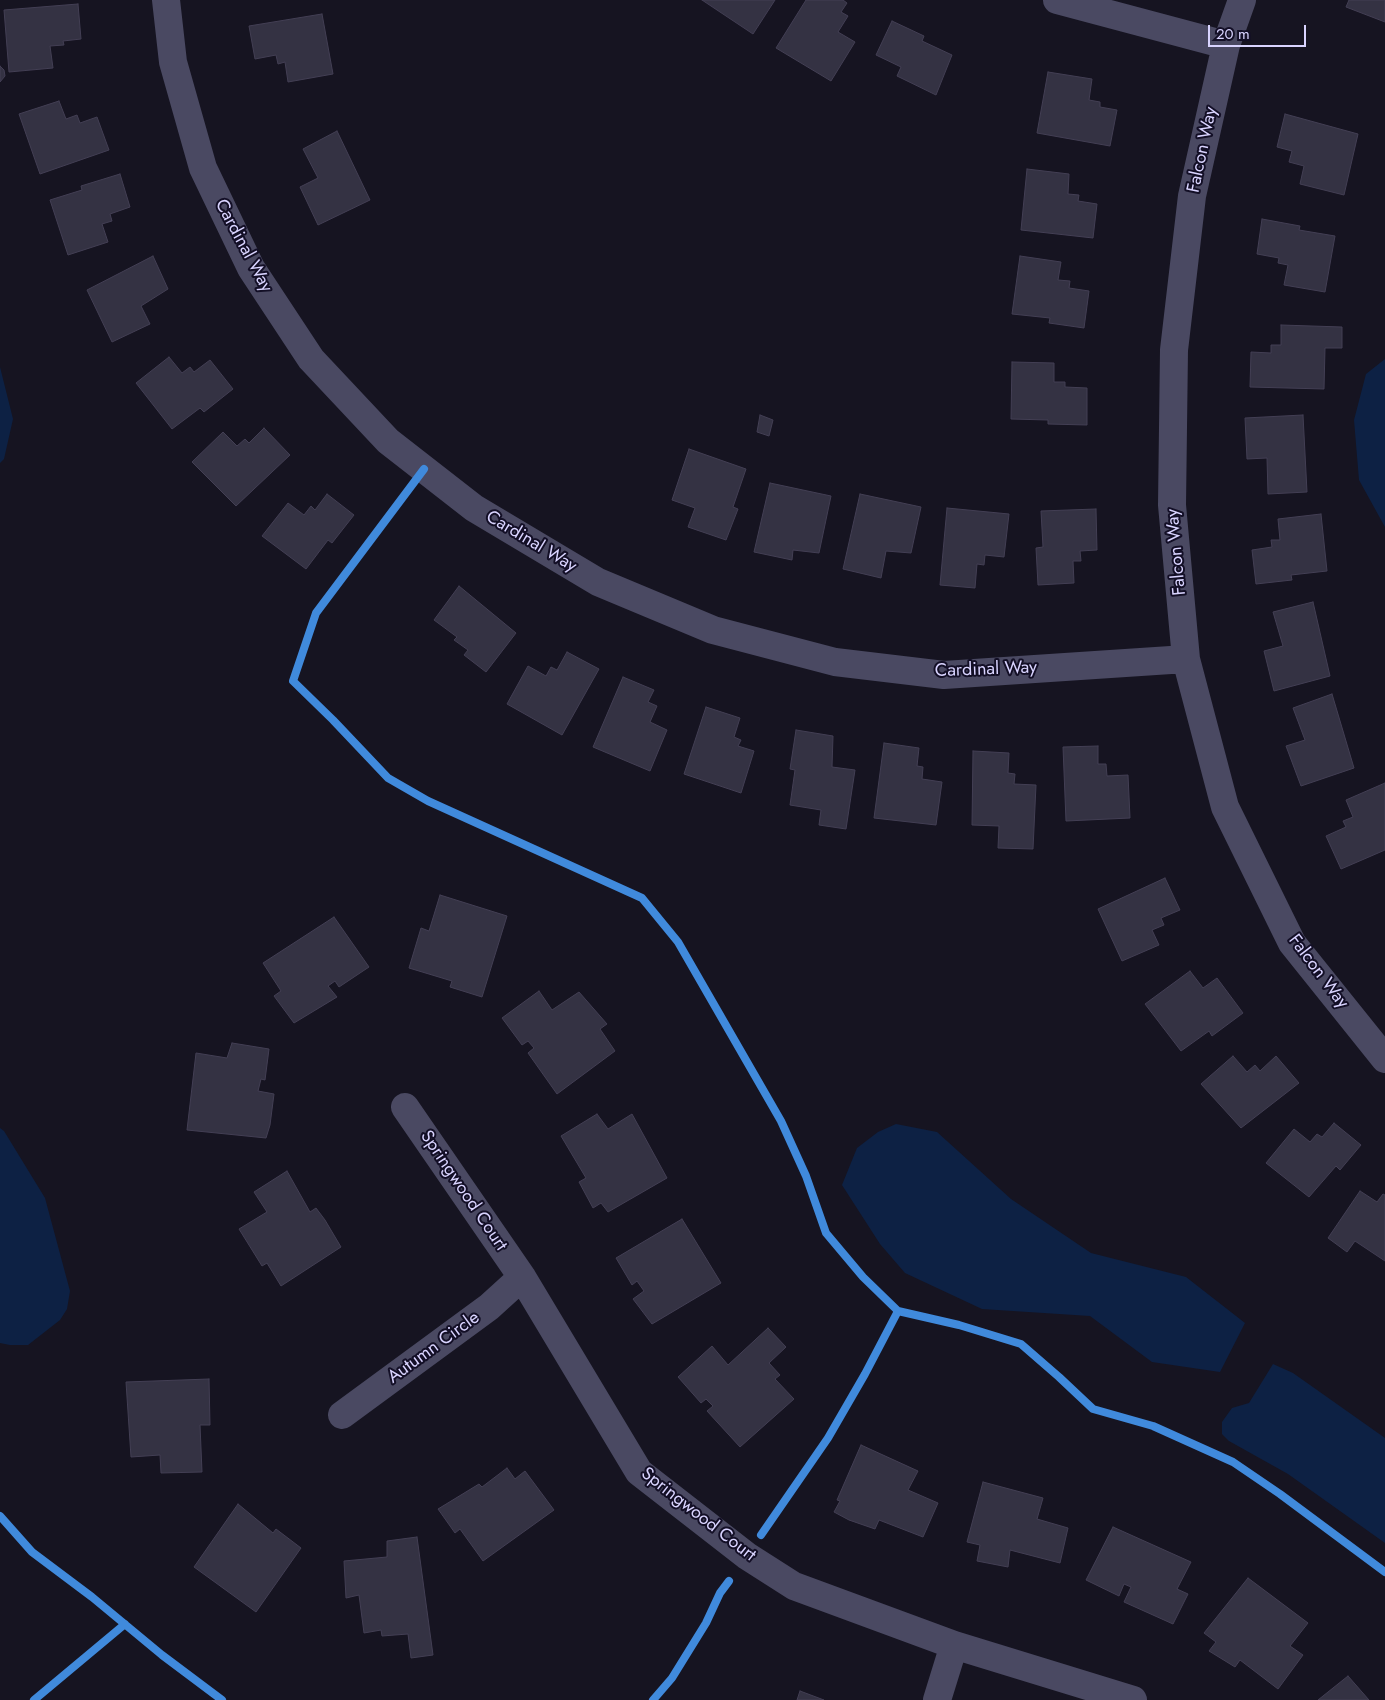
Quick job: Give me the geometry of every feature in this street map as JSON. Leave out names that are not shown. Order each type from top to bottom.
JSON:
[{"type":"street","name":"Cardinal Way","points":[[166,0],[173,62],[204,168],[250,268],[310,359],[388,441],[474,508],[598,582],[713,630],[835,662],[944,675],[1186,659]]},
{"type":"street","points":[[1057,0],[1226,45]]},
{"type":"street","name":"Falcon Way","points":[[1242,0],[1226,45],[1192,196],[1174,350],[1172,505],[1186,659],[1225,807],[1292,942],[1385,1059]]},
{"type":"street","name":"Springwood Court","points":[[405,1107],[522,1277],[638,1472],[747,1556],[794,1586],[954,1645],[1133,1700]]},
{"type":"street","name":"Autumn Circle","points":[[342,1415],[489,1307],[522,1277]]},
{"type":"street","points":[[937,1700],[954,1645]]},
{"type":"water","points":[[1385,359],[1385,527],[1359,480],[1354,420],[1366,374]]},
{"type":"water","points":[[0,367],[13,419],[4,459],[0,463]]},
{"type":"water","points":[[896,1124],[937,1132],[1011,1199],[1091,1253],[1186,1277],[1245,1323],[1220,1372],[1152,1362],[1090,1316],[982,1309],[905,1273],[880,1244],[842,1185],[857,1148],[878,1132]]},
{"type":"water","points":[[0,1128],[4,1131],[45,1198],[70,1291],[67,1309],[60,1320],[28,1345],[0,1343]]},
{"type":"water","points":[[1273,1364],[1293,1373],[1385,1438],[1385,1543],[1288,1474],[1229,1441],[1222,1434],[1222,1422],[1232,1408],[1249,1403]]},
{"type":"building","points":[[702,0],[775,0],[753,34]]},
{"type":"building","points":[[806,0],[843,0],[847,3],[841,12],[848,16],[838,32],[855,42],[831,81],[776,48]]},
{"type":"building","points":[[1349,0],[1385,0],[1385,22],[1346,7]]},
{"type":"building","points":[[78,4],[81,39],[63,41],[64,45],[50,46],[53,68],[9,72],[4,10]]},
{"type":"building","points":[[322,14],[333,74],[288,82],[285,62],[278,64],[276,55],[255,59],[249,26]]},
{"type":"building","points":[[892,21],[924,36],[922,41],[952,55],[936,95],[897,76],[901,67],[876,55]]},
{"type":"building","points":[[0,66],[4,70],[5,76],[0,82]]},
{"type":"building","points":[[1048,72],[1092,79],[1089,100],[1100,102],[1100,107],[1117,110],[1110,146],[1037,133]]},
{"type":"building","points":[[59,101],[66,119],[77,115],[80,123],[97,117],[109,150],[40,174],[19,114]]},
{"type":"building","points":[[1285,114],[1358,134],[1344,195],[1300,184],[1304,166],[1289,162],[1292,151],[1277,147]]},
{"type":"building","points":[[337,131],[370,200],[318,225],[300,187],[318,178],[303,149]]},
{"type":"building","points":[[1027,169],[1069,174],[1068,194],[1079,195],[1078,201],[1097,204],[1093,238],[1021,230]]},
{"type":"building","points":[[120,174],[130,207],[110,214],[112,221],[102,224],[108,242],[68,255],[50,200],[82,190],[81,186]]},
{"type":"building","points":[[1262,219],[1300,226],[1299,230],[1335,236],[1325,292],[1284,285],[1288,265],[1278,263],[1279,258],[1257,254]]},
{"type":"building","points":[[153,256],[168,289],[141,306],[150,324],[112,342],[87,290]]},
{"type":"building","points":[[1020,256],[1061,262],[1058,280],[1070,281],[1069,288],[1089,291],[1084,328],[1049,323],[1050,318],[1012,314]]},
{"type":"building","points":[[1281,325],[1342,327],[1342,348],[1325,348],[1324,389],[1250,387],[1251,352],[1271,353],[1271,345],[1281,345]]},
{"type":"building","points":[[169,357],[182,373],[190,367],[194,372],[210,360],[233,389],[204,412],[200,408],[172,429],[136,383]]},
{"type":"building","points":[[1012,362],[1054,363],[1054,382],[1065,382],[1065,387],[1087,388],[1087,425],[1048,424],[1048,420],[1011,419]]},
{"type":"building","points":[[760,415],[773,420],[769,436],[757,432]]},
{"type":"building","points":[[1303,415],[1307,492],[1268,494],[1267,458],[1247,459],[1245,418]]},
{"type":"building","points":[[264,428],[290,455],[236,506],[192,462],[223,432],[237,446],[245,439],[249,443]]},
{"type":"building","points":[[689,449],[746,469],[733,507],[738,509],[726,540],[688,527],[695,508],[672,500]]},
{"type":"building","points":[[770,483],[831,496],[819,553],[793,550],[792,560],[754,552]]},
{"type":"building","points":[[327,494],[354,515],[332,543],[328,540],[306,569],[262,536],[288,503],[304,515],[311,506],[315,510]]},
{"type":"building","points":[[860,494],[921,507],[911,553],[886,551],[881,578],[843,569]]},
{"type":"building","points":[[947,508],[1009,514],[1004,557],[985,555],[984,565],[977,564],[975,588],[940,585]]},
{"type":"building","points":[[1096,509],[1097,550],[1080,551],[1081,561],[1073,561],[1074,583],[1038,585],[1036,548],[1043,547],[1041,511]]},
{"type":"building","points":[[1321,514],[1327,571],[1291,575],[1292,580],[1256,584],[1252,550],[1272,547],[1271,540],[1280,540],[1278,519]]},
{"type":"building","points":[[459,586],[516,633],[486,672],[464,655],[468,650],[454,640],[457,637],[434,620]]},
{"type":"building","points":[[1313,602],[1330,676],[1274,691],[1264,651],[1283,646],[1273,612]]},
{"type":"building","points":[[567,652],[599,669],[562,735],[507,704],[528,666],[546,676],[551,667],[557,670]]},
{"type":"building","points":[[623,677],[654,690],[648,702],[657,706],[650,722],[667,730],[650,771],[593,747]]},
{"type":"building","points":[[1332,694],[1354,768],[1301,786],[1286,746],[1305,740],[1293,708]]},
{"type":"building","points":[[706,707],[740,718],[734,737],[741,740],[738,746],[754,751],[741,793],[684,774]]},
{"type":"building","points":[[796,730],[833,736],[832,767],[855,770],[846,829],[819,825],[821,810],[790,805],[795,770],[790,769]]},
{"type":"building","points":[[884,743],[919,748],[917,766],[923,767],[922,779],[942,782],[936,825],[874,818]]},
{"type":"building","points":[[1098,746],[1098,764],[1106,764],[1107,776],[1128,775],[1130,818],[1066,821],[1063,747]]},
{"type":"building","points":[[973,751],[1009,753],[1008,773],[1015,774],[1014,784],[1036,785],[1033,849],[998,848],[999,826],[972,825]]},
{"type":"building","points":[[1385,783],[1385,850],[1341,869],[1326,836],[1346,827],[1343,821],[1353,817],[1346,800]]},
{"type":"building","points":[[1165,878],[1180,910],[1161,918],[1164,925],[1152,930],[1159,945],[1122,961],[1098,909]]},
{"type":"building","points":[[440,895],[507,916],[482,997],[450,987],[452,981],[409,968],[421,928],[429,931]]},
{"type":"building","points":[[334,917],[369,967],[339,987],[335,981],[328,986],[337,997],[294,1023],[274,996],[281,991],[263,963]]},
{"type":"building","points":[[1190,971],[1203,988],[1217,978],[1243,1013],[1212,1036],[1209,1031],[1181,1051],[1145,1004]]},
{"type":"building","points":[[539,991],[552,1010],[579,992],[607,1024],[600,1029],[615,1051],[557,1094],[528,1053],[534,1048],[528,1041],[522,1045],[502,1018]]},
{"type":"building","points":[[232,1043],[269,1049],[265,1080],[261,1079],[258,1091],[274,1094],[270,1125],[266,1138],[187,1130],[196,1053],[227,1058]]},
{"type":"building","points":[[1233,1056],[1247,1072],[1255,1065],[1260,1071],[1276,1056],[1299,1083],[1241,1128],[1201,1084]]},
{"type":"building","points":[[597,1114],[608,1129],[632,1114],[667,1178],[608,1212],[601,1203],[593,1208],[579,1182],[586,1178],[561,1136]]},
{"type":"building","points":[[1334,1123],[1361,1145],[1340,1170],[1336,1166],[1309,1197],[1266,1163],[1294,1129],[1310,1142],[1317,1134],[1322,1137]]},
{"type":"building","points":[[287,1171],[310,1212],[316,1208],[341,1247],[281,1286],[267,1263],[262,1266],[239,1229],[267,1212],[254,1192]]},
{"type":"building","points":[[1360,1191],[1377,1202],[1383,1194],[1385,1195],[1385,1261],[1355,1241],[1347,1252],[1328,1238]]},
{"type":"building","points":[[682,1219],[721,1283],[652,1324],[633,1299],[644,1291],[637,1281],[632,1285],[616,1258]]},
{"type":"building","points":[[768,1328],[786,1347],[769,1363],[780,1375],[775,1379],[794,1399],[740,1447],[707,1411],[713,1406],[706,1399],[701,1403],[678,1377],[712,1346],[728,1365]]},
{"type":"building","points":[[209,1379],[210,1425],[200,1425],[202,1472],[161,1473],[160,1455],[131,1457],[126,1382]]},
{"type":"building","points":[[861,1445],[918,1471],[908,1490],[938,1503],[923,1537],[879,1520],[875,1529],[849,1520],[834,1512],[840,1501],[837,1500]]},
{"type":"building","points":[[507,1468],[515,1479],[525,1471],[554,1510],[483,1561],[460,1529],[455,1533],[438,1509],[479,1484],[482,1487]]},
{"type":"building","points":[[983,1482],[1043,1498],[1037,1519],[1068,1528],[1060,1563],[1010,1550],[1008,1567],[977,1561],[980,1545],[967,1542]]},
{"type":"building","points":[[238,1504],[273,1533],[276,1529],[301,1548],[256,1612],[194,1567]]},
{"type":"building","points":[[1113,1527],[1191,1562],[1177,1589],[1188,1594],[1173,1624],[1124,1602],[1131,1587],[1124,1584],[1119,1596],[1086,1580]]},
{"type":"building","points":[[417,1537],[433,1655],[411,1658],[408,1634],[382,1636],[381,1630],[364,1633],[359,1595],[346,1598],[344,1561],[387,1557],[387,1541]]},
{"type":"building","points":[[1248,1578],[1308,1623],[1290,1646],[1303,1655],[1278,1689],[1240,1660],[1235,1667],[1209,1651],[1216,1642],[1204,1633]]},
{"type":"building","points":[[1348,1676],[1369,1700],[1318,1700]]},
{"type":"building","points":[[800,1691],[824,1700],[797,1700]]},
{"type":"cycle path","points":[[424,469],[316,613],[293,681],[388,778],[428,801],[642,898],[678,942],[781,1121],[806,1176],[826,1233],[863,1277],[898,1311],[959,1325],[1021,1344],[1093,1409],[1153,1426],[1233,1462],[1280,1494],[1385,1572]]},
{"type":"cycle path","points":[[761,1535],[828,1438],[865,1374],[898,1311]]},
{"type":"cycle path","points":[[0,1516],[32,1552],[222,1700]]},
{"type":"cycle path","points":[[653,1700],[672,1678],[706,1623],[720,1593],[729,1581]]},
{"type":"cycle path","points":[[34,1700],[125,1624]]}]
